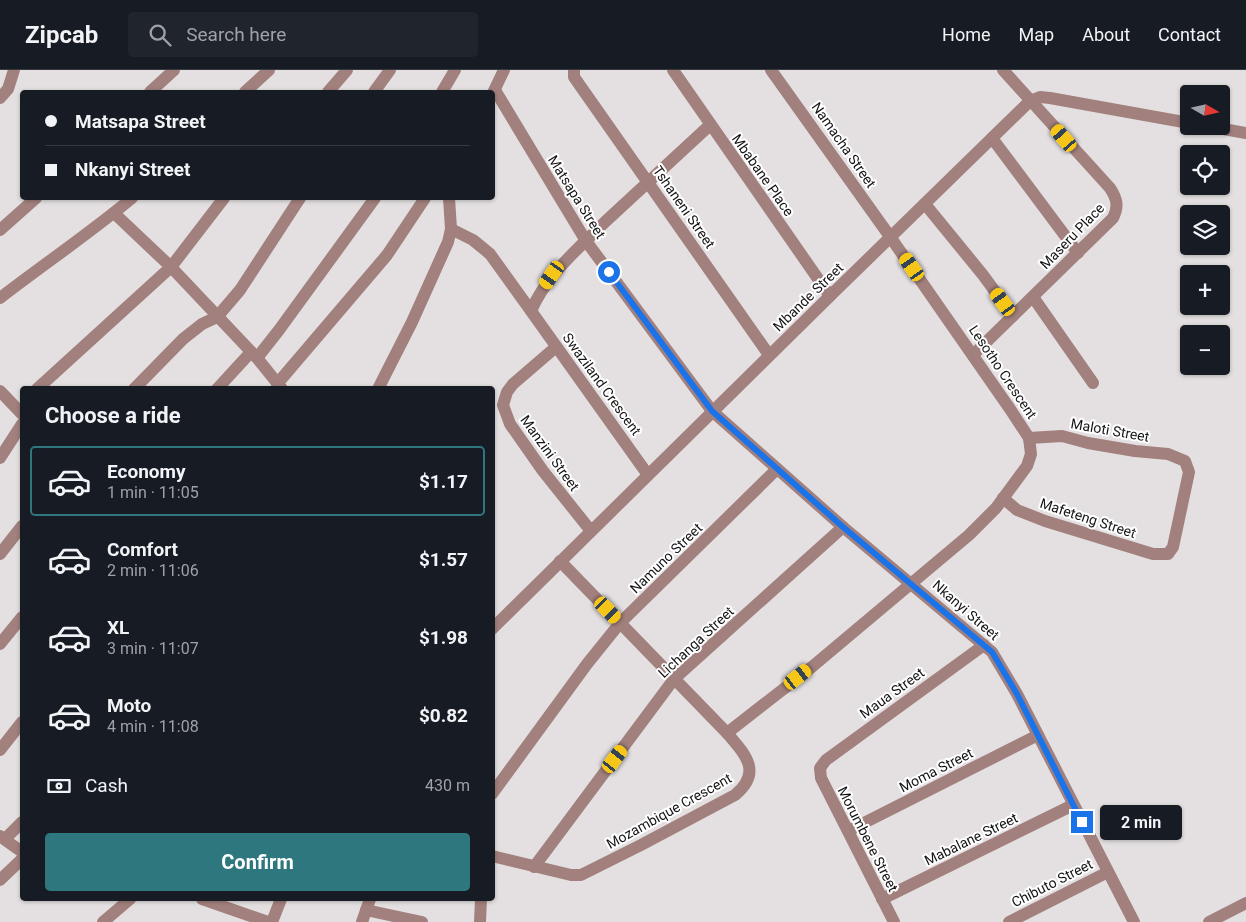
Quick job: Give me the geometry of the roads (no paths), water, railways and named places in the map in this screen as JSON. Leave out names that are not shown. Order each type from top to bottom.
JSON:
[{"type":"street","points":[[0,98],[8,89],[14,70]]},
{"type":"street","points":[[152,90],[174,70]]},
{"type":"street","points":[[247,90],[269,70]]},
{"type":"street","points":[[330,90],[347,70]]},
{"type":"street","points":[[375,90],[390,70]]},
{"type":"street","points":[[443,90],[455,70]]},
{"type":"street","points":[[495,91],[504,70]]},
{"type":"street","name":"Mbabane Place","points":[[673,70],[830,296]]},
{"type":"street","name":"Namacha Street","points":[[771,70],[891,238]]},
{"type":"street","name":"Maseru Place","points":[[973,355],[1113,218],[1117,210],[1116,198],[1110,188],[1003,70]]},
{"type":"street","name":"Tshaneni Street","points":[[574,73],[769,355]]},
{"type":"street","name":"Matsapa Street","points":[[495,95],[586,241],[712,411]]},
{"type":"street","points":[[1032,100],[1040,97],[1050,98],[1180,121]]},
{"type":"street","name":"Mbande Street","points":[[495,625],[769,355],[1032,100]]},
{"type":"street","points":[[531,311],[552,275],[710,125]]},
{"type":"street","points":[[1230,130],[1246,133]]},
{"type":"street","points":[[992,138],[1078,253]]},
{"type":"street","points":[[0,230],[34,200]]},
{"type":"street","points":[[0,298],[130,200]]},
{"type":"street","points":[[40,386],[170,267],[222,200]]},
{"type":"street","points":[[137,386],[183,340],[202,324],[217,317],[240,290],[299,200]]},
{"type":"street","points":[[220,386],[279,330],[374,200]]},
{"type":"street","points":[[114,213],[170,267],[254,355],[280,386],[386,255],[424,200]]},
{"type":"street","points":[[379,386],[443,256],[451,229],[449,200]]},
{"type":"street","points":[[925,204],[983,275],[1013,316]]},
{"type":"street","name":"Swaziland Crescent","points":[[451,229],[474,240],[490,254],[648,475]]},
{"type":"street","name":"Lesotho Crescent","points":[[727,733],[813,666],[969,535],[1003,498],[1027,466],[1030,454],[1029,438],[891,238]]},
{"type":"street","points":[[1033,297],[1093,383]]},
{"type":"street","name":"Manzini Street","points":[[556,346],[513,384],[507,392],[503,405],[510,424],[543,471],[591,531]]},
{"type":"street","points":[[0,391],[20,408]]},
{"type":"street","name":"Nkanyi Street","points":[[712,411],[843,527],[984,645],[998,661],[1134,922]]},
{"type":"street","points":[[0,458],[20,427]]},
{"type":"street","name":"Maloti Street","points":[[1029,438],[1062,436],[1088,443],[1135,451],[1168,454],[1185,461],[1189,472],[1173,546],[1168,554]]},
{"type":"street","name":"Namuno Street","points":[[495,790],[587,664],[620,623],[777,469]]},
{"type":"street","name":"Mafeteng Street","points":[[1003,498],[1017,510],[1045,521],[1153,554],[1163,556],[1168,554]]},
{"type":"street","name":"Lichanga Street","points":[[534,867],[674,679],[843,527]]},
{"type":"street","points":[[0,554],[20,529]]},
{"type":"street","name":"Mozambique Crescent","points":[[495,857],[571,875],[580,875],[735,795],[742,790],[748,778],[746,755],[727,733],[560,562]]},
{"type":"street","points":[[0,644],[20,619]]},
{"type":"street","name":"Maua Street","points":[[820,768],[826,760],[984,645]]},
{"type":"street","points":[[0,750],[20,725]]},
{"type":"street","name":"Moma Street","points":[[848,831],[1038,735]]},
{"type":"street","name":"Morumbene Street","points":[[820,768],[821,778],[894,922]]},
{"type":"street","name":"Mabalane Street","points":[[882,899],[1073,805]]},
{"type":"street","points":[[20,824],[3,838],[20,851]]},
{"type":"street","points":[[0,880],[20,861]]},
{"type":"street","name":"Chibuto Street","points":[[1009,922],[1108,872]]},
{"type":"street","points":[[208,901],[268,922]]},
{"type":"street","points":[[272,922],[280,901]]},
{"type":"street","points":[[480,922],[481,901]]},
{"type":"street","points":[[1209,922],[1246,903]]},
{"type":"street","points":[[103,922],[115,904]]},
{"type":"street","points":[[366,910],[422,922]]}]
